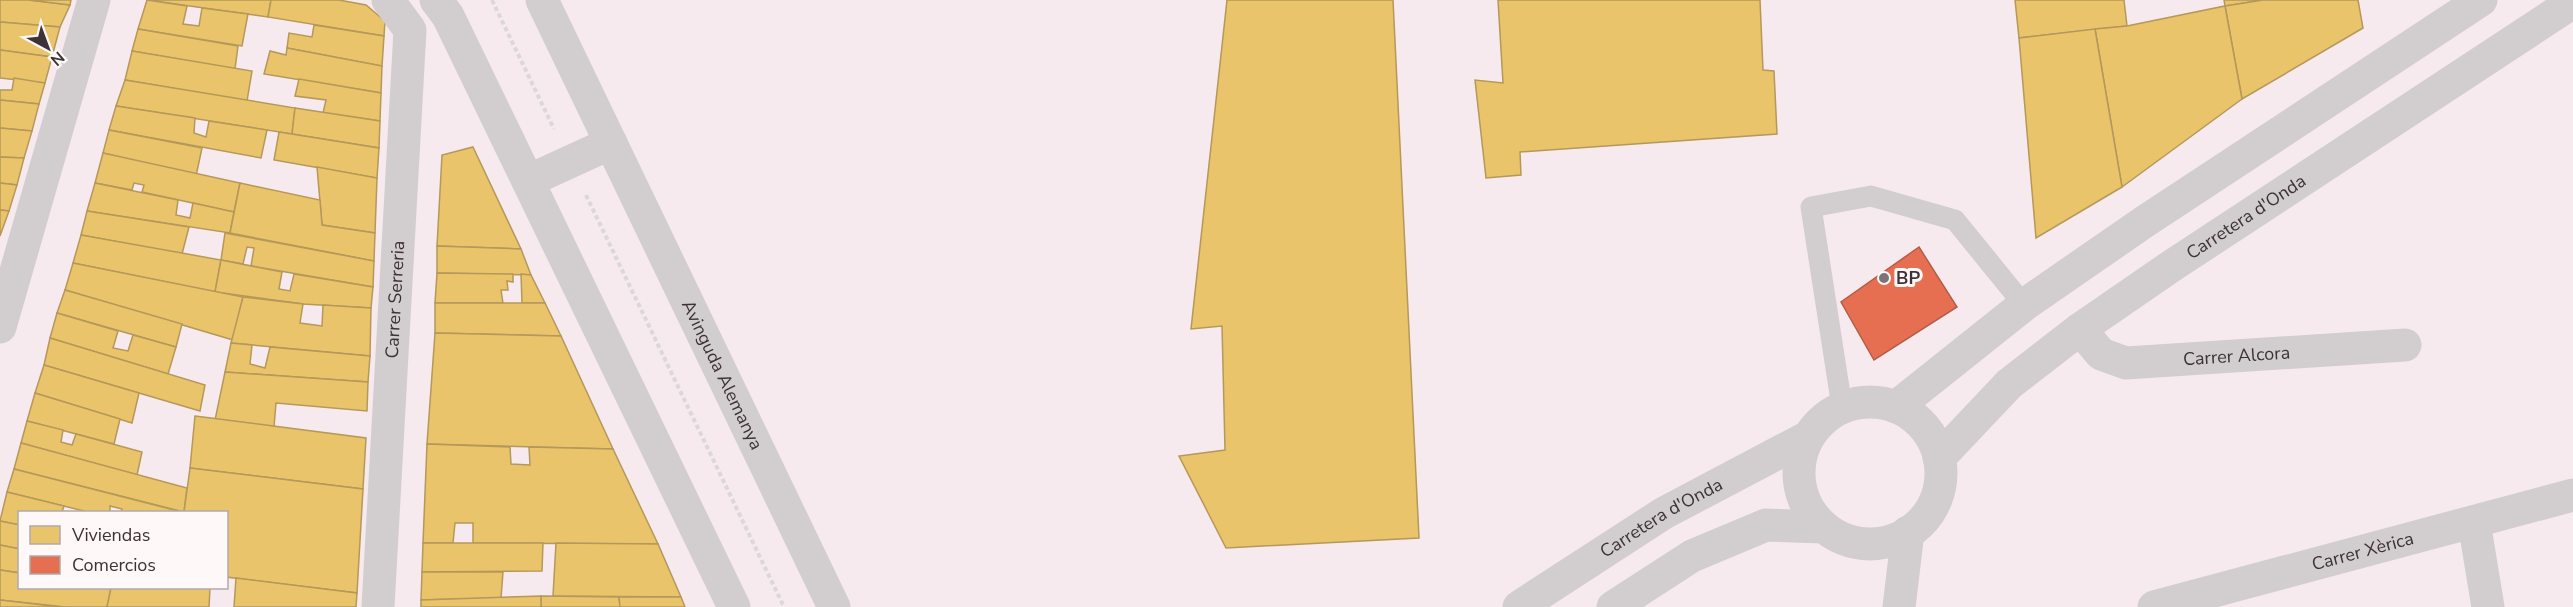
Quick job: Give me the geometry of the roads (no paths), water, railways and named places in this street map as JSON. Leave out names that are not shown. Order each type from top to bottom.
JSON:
[{"type":"main road","points":[[0,327],[94,0]]},
{"type":"main road","name":"Carrer Serreria","points":[[378,607],[410,30],[388,0]]},
{"type":"main road","points":[[436,0],[448,16],[734,607]]},
{"type":"main road","name":"Avinguda Alemanya","points":[[542,0],[834,607]]},
{"type":"main road","points":[[1896,406],[2024,305],[2144,222],[2481,0]]},
{"type":"main road","name":"Carretera d'Onda","points":[[1939,458],[2009,384],[2080,329],[2173,265],[2573,2]]},
{"type":"main road","points":[[528,181],[610,143]]},
{"type":"main road","name":"Carrer Alcora","points":[[2080,329],[2101,354],[2126,363],[2405,345]]},
{"type":"main road","points":[[1878,402],[1896,406],[1916,419],[1931,436],[1939,458],[1941,479],[1935,500],[1924,518],[1908,532],[1887,541],[1865,544],[1843,539],[1823,527],[1808,508],[1800,485],[1800,460],[1808,438],[1822,420],[1842,407],[1878,402]]},
{"type":"main road","name":"Carretera d'Onda","points":[[1519,607],[1664,513],[1808,438]]},
{"type":"main road","name":"Carrer Xèrica","points":[[2154,607],[2188,602],[2573,495]]},
{"type":"main road","points":[[2474,522],[2488,607]]},
{"type":"main road","points":[[1613,607],[1639,597],[1692,556],[1766,525],[1823,527]]},
{"type":"main road","points":[[1899,607],[1908,532]]},
{"type":"lane","points":[[1842,407],[1810,207],[1871,196],[1955,220],[2024,305]]},
{"type":"place","name":"BP","points":[[1884,278]]}]
